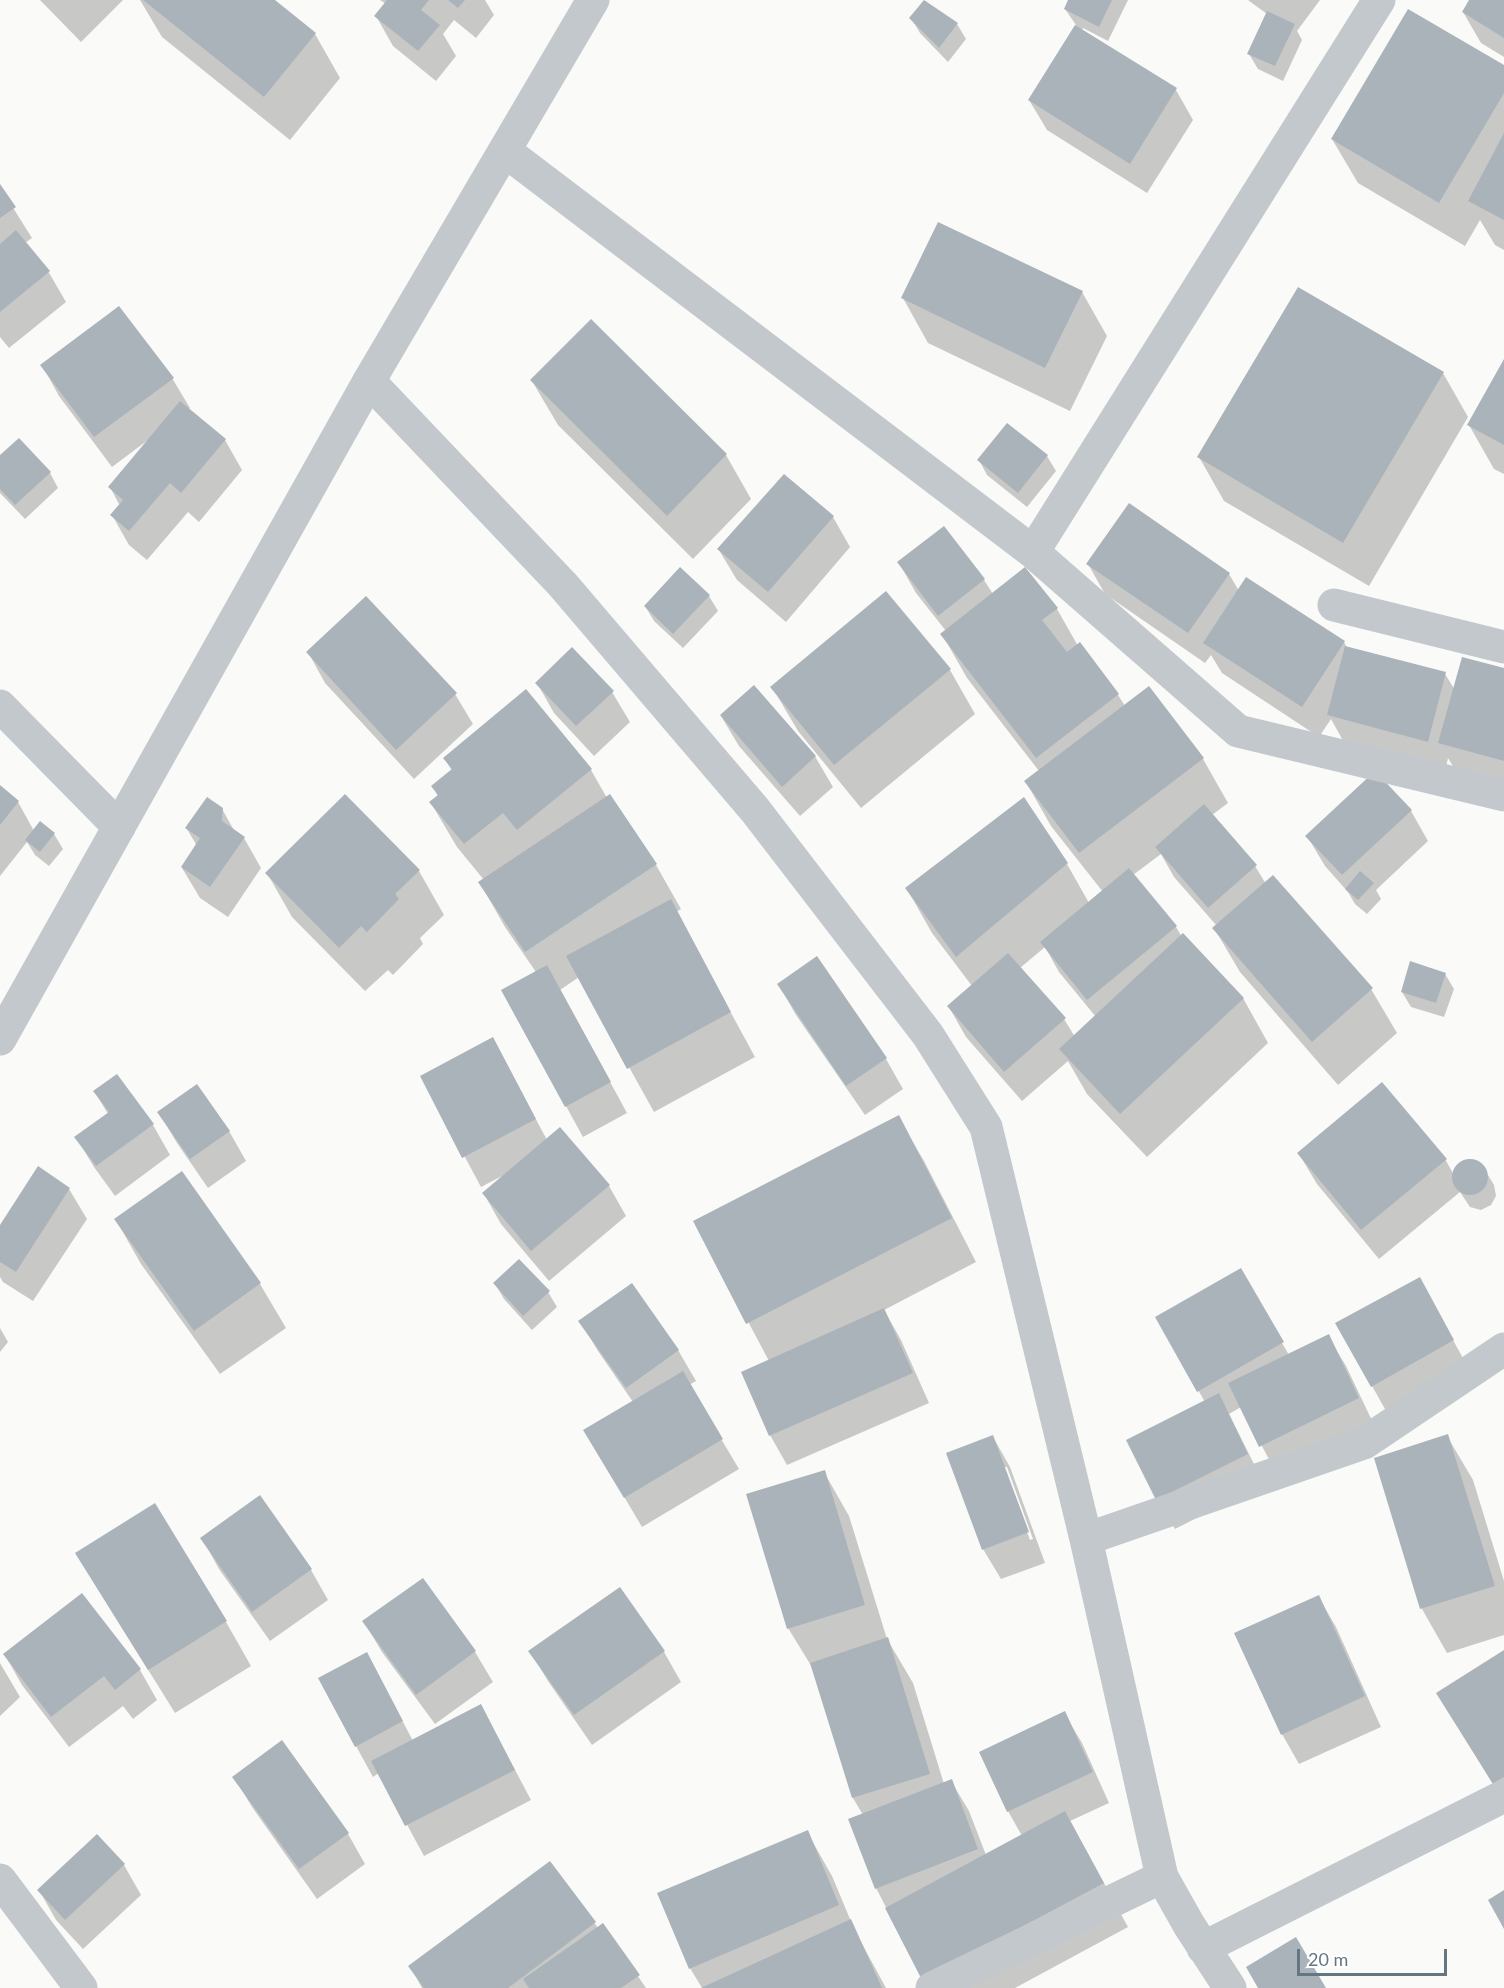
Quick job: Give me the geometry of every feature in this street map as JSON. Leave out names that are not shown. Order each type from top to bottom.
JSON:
[{"type":"street","points":[[0,1039],[369,381],[593,0]]},
{"type":"street","points":[[1033,552],[1379,0]]},
{"type":"street","points":[[504,151],[1033,552],[1238,731],[1504,795]]},
{"type":"street","points":[[369,381],[563,585],[755,810],[928,1035],[986,1127],[1086,1539],[1162,1877],[1203,1948],[1230,1988]]},
{"type":"street","points":[[1334,605],[1504,647]]},
{"type":"street","points":[[0,706],[119,826]]},
{"type":"street","points":[[1086,1539],[1364,1443],[1504,1349]]},
{"type":"street","points":[[1203,1948],[1504,1796]]},
{"type":"street","points":[[932,1988],[1162,1877]]},
{"type":"street","points":[[0,1880],[81,1988]]},
{"type":"building","points":[[143,0],[275,0],[316,33],[264,97]]},
{"type":"building","points":[[387,0],[429,0],[421,10],[440,25],[418,51],[374,16]]},
{"type":"building","points":[[448,0],[465,0],[458,8]]},
{"type":"building","points":[[924,0],[958,23],[939,48],[909,18]]},
{"type":"building","points":[[1068,0],[1112,0],[1099,27],[1064,9]]},
{"type":"building","points":[[1469,0],[1504,0],[1504,38],[1462,12]]},
{"type":"building","points":[[1408,9],[1504,65],[1504,93],[1439,203],[1331,139]]},
{"type":"building","points":[[1267,11],[1295,24],[1275,66],[1247,54]]},
{"type":"building","points":[[1075,25],[1177,88],[1130,164],[1028,100]]},
{"type":"building","points":[[1504,133],[1504,220],[1468,201]]},
{"type":"building","points":[[0,184],[16,207],[0,218]]},
{"type":"building","points":[[938,222],[1083,291],[1045,368],[901,298]]},
{"type":"building","points":[[16,230],[50,271],[0,312],[0,244]]},
{"type":"building","points":[[1298,287],[1444,372],[1343,543],[1197,457]]},
{"type":"building","points":[[119,306],[174,378],[94,437],[40,365]]},
{"type":"building","points":[[591,319],[727,454],[667,516],[530,380]]},
{"type":"building","points":[[1504,359],[1504,445],[1467,425]]},
{"type":"building","points":[[180,401],[226,439],[181,493],[170,483],[129,531],[110,515],[123,500],[108,487]]},
{"type":"building","points":[[1007,423],[1048,455],[1018,493],[977,460]]},
{"type":"building","points":[[19,438],[51,472],[15,505],[0,489],[0,455]]},
{"type":"building","points":[[784,474],[834,516],[768,592],[717,549]]},
{"type":"building","points":[[1129,503],[1230,573],[1188,633],[1086,564]]},
{"type":"building","points":[[944,526],[985,579],[938,616],[897,562]]},
{"type":"building","points":[[680,567],[710,595],[673,634],[644,606]]},
{"type":"building","points":[[1025,567],[1058,608],[1042,620],[1067,652],[1080,642],[1119,694],[1036,758],[940,634]]},
{"type":"building","points":[[1246,577],[1345,641],[1302,707],[1203,643]]},
{"type":"building","points":[[886,591],[951,669],[834,765],[770,687]]},
{"type":"building","points":[[366,596],[457,693],[396,750],[306,652]]},
{"type":"building","points":[[1345,646],[1446,672],[1428,742],[1327,715]]},
{"type":"building","points":[[572,647],[614,691],[576,726],[535,683]]},
{"type":"building","points":[[1462,657],[1504,668],[1504,761],[1438,743]]},
{"type":"building","points":[[754,685],[816,756],[782,787],[720,715]]},
{"type":"building","points":[[1149,686],[1204,758],[1079,853],[1024,781]]},
{"type":"building","points":[[526,689],[592,769],[517,830],[503,813],[464,844],[429,802],[438,795],[431,786],[452,769],[443,758]]},
{"type":"building","points":[[1375,771],[1412,810],[1342,875],[1305,836]]},
{"type":"building","points":[[0,785],[19,801],[0,825]]},
{"type":"building","points":[[345,794],[420,870],[395,894],[399,899],[367,932],[361,926],[339,948],[265,873]]},
{"type":"building","points":[[610,794],[657,864],[525,952],[478,882]]},
{"type":"building","points":[[207,797],[223,808],[222,821],[245,837],[210,887],[181,867],[200,838],[185,828]]},
{"type":"building","points":[[1024,797],[1068,863],[956,957],[905,888]]},
{"type":"building","points":[[1204,804],[1257,865],[1208,908],[1155,847]]},
{"type":"building","points":[[40,821],[55,833],[40,852],[25,840]]},
{"type":"building","points":[[1129,868],[1177,926],[1087,1000],[1040,942]]},
{"type":"building","points":[[1360,871],[1374,883],[1358,900],[1345,889]]},
{"type":"building","points":[[1273,875],[1373,988],[1312,1042],[1212,928]]},
{"type":"building","points":[[671,899],[731,1012],[627,1069],[566,956]]},
{"type":"building","points":[[1183,933],[1244,998],[1120,1114],[1059,1049]]},
{"type":"building","points":[[1008,953],[1066,1018],[1004,1072],[947,1006]]},
{"type":"building","points":[[817,956],[887,1058],[846,1086],[777,984]]},
{"type":"building","points":[[1410,961],[1446,973],[1436,1003],[1401,992]]},
{"type":"building","points":[[547,965],[611,1082],[565,1107],[501,990]]},
{"type":"building","points":[[493,1037],[536,1119],[462,1158],[420,1076]]},
{"type":"building","points":[[117,1074],[154,1124],[96,1166],[74,1137],[109,1112],[93,1091]]},
{"type":"building","points":[[1382,1082],[1447,1159],[1361,1230],[1297,1153]]},
{"type":"building","points":[[197,1084],[230,1131],[190,1159],[157,1112]]},
{"type":"building","points":[[899,1115],[952,1218],[746,1324],[693,1221]]},
{"type":"building","points":[[560,1127],[610,1185],[531,1251],[482,1193]]},
{"type":"building","points":[[1470,1159],[1483,1164],[1488,1177],[1483,1190],[1470,1195],[1457,1190],[1452,1177],[1457,1164]]},
{"type":"building","points":[[38,1166],[70,1188],[16,1272],[0,1262],[0,1225]]},
{"type":"building","points":[[182,1171],[261,1283],[194,1331],[114,1219]]},
{"type":"building","points":[[519,1259],[550,1291],[523,1316],[493,1283]]},
{"type":"building","points":[[1241,1268],[1284,1342],[1197,1392],[1155,1317]]},
{"type":"building","points":[[1420,1277],[1454,1340],[1371,1387],[1335,1323]]},
{"type":"building","points":[[632,1283],[679,1350],[626,1388],[578,1321]]},
{"type":"building","points":[[884,1308],[913,1373],[769,1436],[741,1372]]},
{"type":"building","points":[[1329,1334],[1359,1398],[1259,1447],[1228,1383]]},
{"type":"building","points":[[683,1371],[723,1439],[624,1498],[583,1430]]},
{"type":"building","points":[[1219,1393],[1248,1454],[1156,1500],[1126,1440]]},
{"type":"building","points":[[1448,1434],[1495,1586],[1420,1609],[1374,1458]]},
{"type":"building","points":[[993,1435],[1029,1532],[982,1550],[946,1453]]},
{"type":"building","points":[[825,1470],[865,1605],[787,1629],[746,1494]]},
{"type":"building","points":[[260,1495],[312,1569],[252,1612],[200,1538]]},
{"type":"building","points":[[155,1503],[227,1621],[148,1670],[75,1553]]},
{"type":"building","points":[[423,1578],[476,1651],[416,1695],[362,1621]]},
{"type":"building","points":[[620,1587],[665,1651],[574,1715],[528,1651]]},
{"type":"building","points":[[82,1593],[141,1669],[115,1690],[104,1676],[51,1717],[3,1654]]},
{"type":"building","points":[[1319,1595],[1365,1696],[1281,1735],[1234,1633]]},
{"type":"building","points":[[888,1637],[930,1774],[852,1798],[810,1663]]},
{"type":"building","points":[[1504,1650],[1504,1777],[1493,1784],[1436,1693]]},
{"type":"building","points":[[367,1652],[403,1721],[355,1747],[318,1678]]},
{"type":"building","points":[[481,1704],[515,1770],[405,1826],[371,1761]]},
{"type":"building","points":[[1065,1711],[1093,1772],[1007,1812],[979,1752]]},
{"type":"building","points":[[282,1740],[349,1833],[299,1869],[232,1777]]},
{"type":"building","points":[[952,1779],[978,1849],[875,1889],[848,1819]]},
{"type":"building","points":[[1065,1811],[1104,1883],[922,1980],[885,1908]]},
{"type":"building","points":[[808,1830],[839,1905],[689,1969],[657,1893]]},
{"type":"building","points":[[97,1834],[125,1864],[65,1920],[37,1890]]},
{"type":"building","points":[[550,1861],[596,1922],[508,1988],[424,1988],[408,1966]]},
{"type":"building","points":[[1504,1890],[1504,1929],[1488,1900]]},
{"type":"building","points":[[851,1919],[882,1988],[701,1988]]},
{"type":"building","points":[[603,1923],[640,1975],[621,1988],[529,1988],[523,1979]]},
{"type":"building","points":[[1296,1937],[1326,1988],[1258,1988],[1246,1967]]}]
